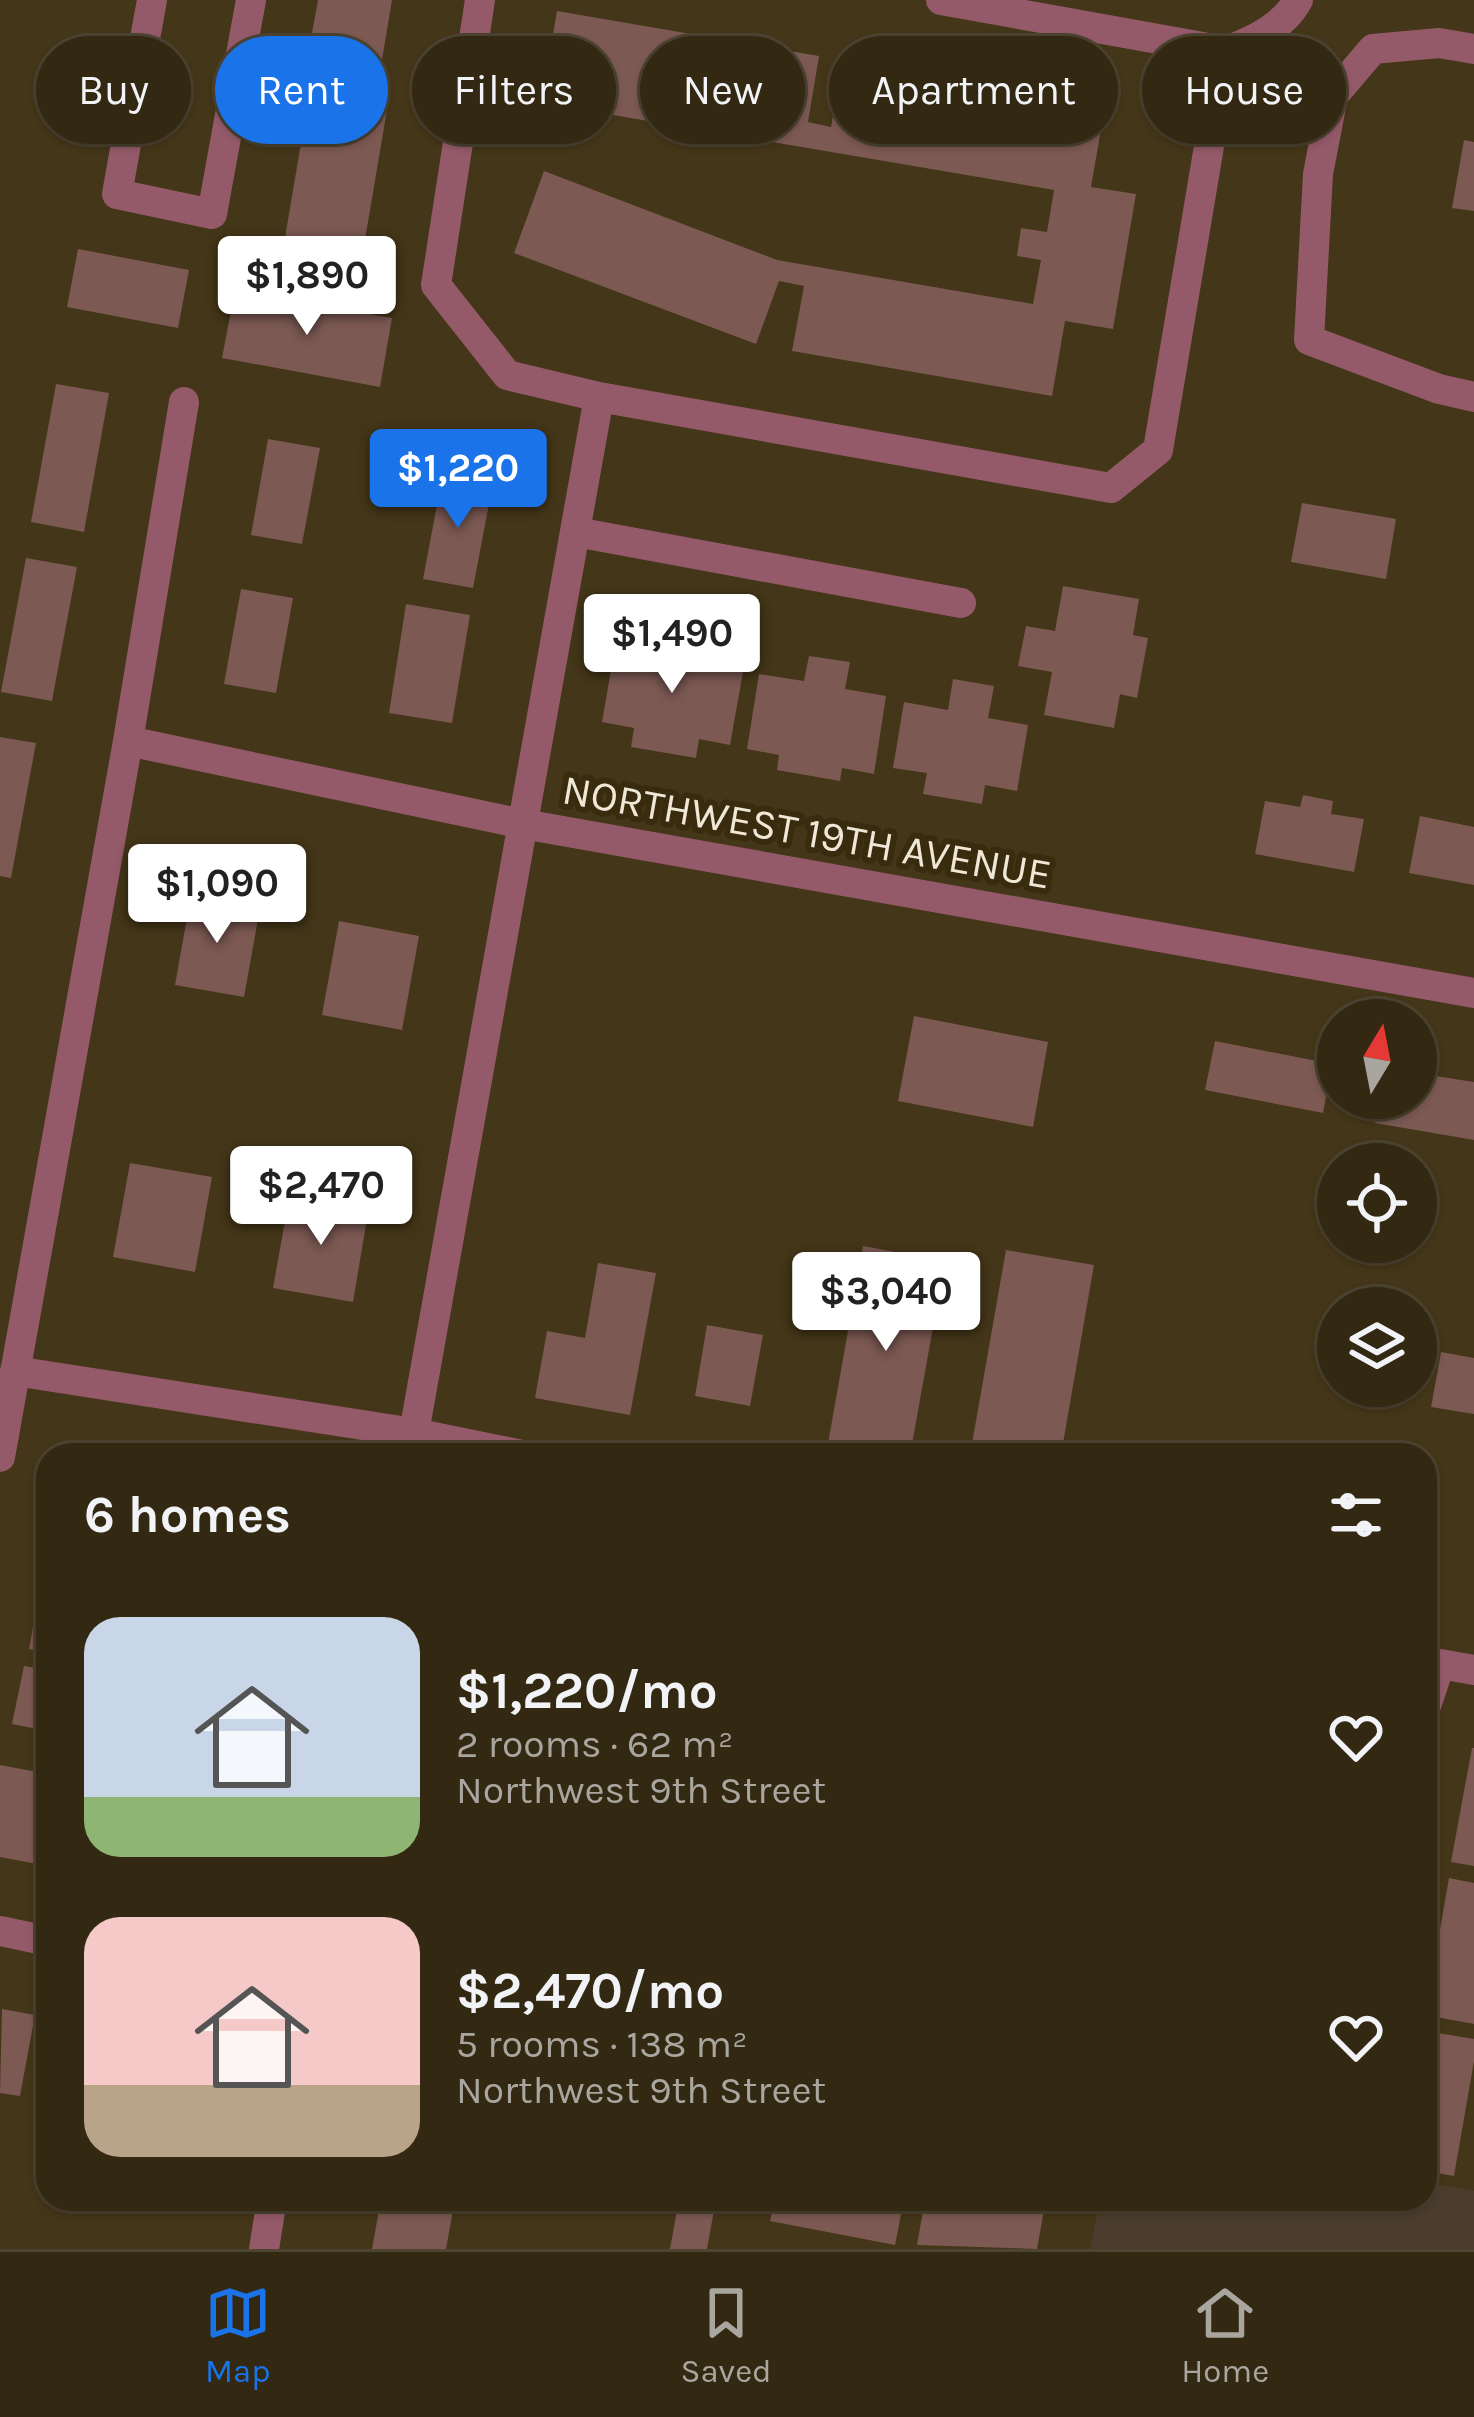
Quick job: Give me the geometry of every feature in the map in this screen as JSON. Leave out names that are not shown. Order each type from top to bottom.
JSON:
[{"type":"street","points":[[152,0],[117,194],[212,214],[251,0]]},
{"type":"street","points":[[480,0],[436,285],[507,375],[598,397],[1111,488],[1157,450],[1209,144]]},
{"type":"street","points":[[941,0],[1142,36]]},
{"type":"street","points":[[1258,36],[1298,0]]},
{"type":"street","points":[[1474,49],[1438,43],[1373,49],[1334,96],[1318,174],[1309,340],[1439,389],[1474,397]]},
{"type":"street","points":[[412,1443],[598,397]]},
{"type":"street","points":[[0,1457],[184,402]]},
{"type":"street","points":[[576,532],[962,603]]},
{"type":"street","name":"NORTHWEST 19TH AVENUE","points":[[128,741],[524,824],[1474,993]]},
{"type":"street","points":[[15,1371],[407,1443]]},
{"type":"street","points":[[1437,1673],[1440,1664],[1474,1670]]},
{"type":"street","points":[[0,1931],[36,1938]]},
{"type":"street","points":[[264,2249],[270,2211]]},
{"type":"shaded area","points":[[1437,2184],[1474,2191],[1474,2249],[1090,2249],[1098,2211],[1437,2211]]},
{"type":"building","points":[[318,0],[392,0],[386,36],[311,36]]},
{"type":"building","points":[[557,11],[703,36],[640,36],[640,120],[616,115],[616,36],[553,36]]},
{"type":"building","points":[[805,54],[819,56],[808,122],[829,127],[829,144],[1098,144],[1091,187],[1136,194],[1113,329],[1065,321],[1052,396],[792,351],[804,286],[779,281],[756,344],[514,253],[544,171],[777,260],[1033,304],[1041,260],[1017,256],[1021,228],[1047,232],[1054,190],[784,144],[805,144]]},
{"type":"building","points":[[1464,140],[1474,142],[1474,211],[1452,208]]},
{"type":"building","points":[[301,144],[381,144],[360,269],[282,255]]},
{"type":"building","points":[[78,249],[189,270],[178,328],[67,307]]},
{"type":"building","points":[[235,290],[392,318],[380,387],[222,358]]},
{"type":"building","points":[[56,384],[109,393],[84,532],[31,522]]},
{"type":"building","points":[[268,439],[320,448],[302,544],[251,535]]},
{"type":"building","points":[[443,473],[493,483],[473,588],[423,579]]},
{"type":"building","points":[[1302,503],[1396,519],[1386,579],[1291,562]]},
{"type":"building","points":[[26,558],[77,567],[52,701],[1,692]]},
{"type":"building","points":[[1063,586],[1139,599],[1133,635],[1148,638],[1137,698],[1120,694],[1114,728],[1044,715],[1052,672],[1018,666],[1026,626],[1055,631]]},
{"type":"building","points":[[241,589],[293,598],[276,693],[224,684]]},
{"type":"building","points":[[406,604],[470,615],[452,723],[389,713]]},
{"type":"building","points":[[664,628],[705,635],[700,664],[743,672],[730,745],[699,739],[696,758],[631,747],[634,728],[602,722],[615,647],[659,655]]},
{"type":"building","points":[[809,656],[850,662],[845,689],[886,696],[874,774],[842,768],[840,781],[777,770],[779,755],[747,749],[759,674],[804,681]]},
{"type":"building","points":[[953,679],[994,686],[988,718],[1028,725],[1017,791],[985,785],[982,804],[923,794],[927,773],[893,768],[904,702],[948,710]]},
{"type":"building","points":[[0,737],[36,743],[11,878],[0,876]]},
{"type":"building","points":[[1303,795],[1333,801],[1331,814],[1364,819],[1354,872],[1255,854],[1265,801],[1300,807]]},
{"type":"building","points":[[1420,816],[1474,827],[1474,885],[1409,873]]},
{"type":"building","points":[[191,895],[260,908],[244,997],[175,985]]},
{"type":"building","points":[[339,921],[419,936],[402,1030],[322,1015]]},
{"type":"building","points":[[914,1016],[1048,1042],[1033,1127],[898,1101]]},
{"type":"building","points":[[1215,1041],[1317,1061],[1317,1112],[1205,1090]]},
{"type":"building","points":[[1437,1076],[1474,1082],[1474,1140],[1375,1123],[1376,1119],[1437,1119]]},
{"type":"building","points":[[130,1163],[212,1177],[195,1272],[113,1257]]},
{"type":"building","points":[[290,1193],[369,1207],[353,1302],[273,1288]]},
{"type":"building","points":[[863,1246],[945,1261],[912,1443],[828,1443]]},
{"type":"building","points":[[1006,1250],[1094,1265],[1063,1443],[972,1443]]},
{"type":"building","points":[[598,1263],[656,1273],[630,1415],[535,1398],[547,1331],[585,1338]]},
{"type":"building","points":[[707,1325],[763,1335],[750,1406],[695,1396]]},
{"type":"building","points":[[1441,1352],[1474,1358],[1474,1414],[1431,1407],[1437,1407]]},
{"type":"building","points":[[36,1610],[36,1650],[29,1649]]},
{"type":"building","points":[[24,1666],[36,1668],[36,1729],[12,1724]]},
{"type":"building","points":[[1474,1748],[1474,1866],[1451,1862]]},
{"type":"building","points":[[0,1765],[36,1772],[36,1864],[0,1857]]},
{"type":"building","points":[[1449,1878],[1474,1883],[1474,2024],[1437,2017],[1437,1946]]},
{"type":"building","points":[[2,2009],[35,2015],[20,2096],[0,2093]]},
{"type":"building","points":[[1437,2033],[1474,2039],[1454,2176],[1437,2173]]},
{"type":"building","points":[[379,2211],[453,2211],[446,2249],[372,2249]]},
{"type":"building","points":[[677,2211],[714,2211],[707,2249],[670,2249]]},
{"type":"building","points":[[772,2211],[902,2211],[895,2245],[770,2221]]},
{"type":"building","points":[[923,2211],[1044,2211],[1037,2249],[917,2245]]}]
